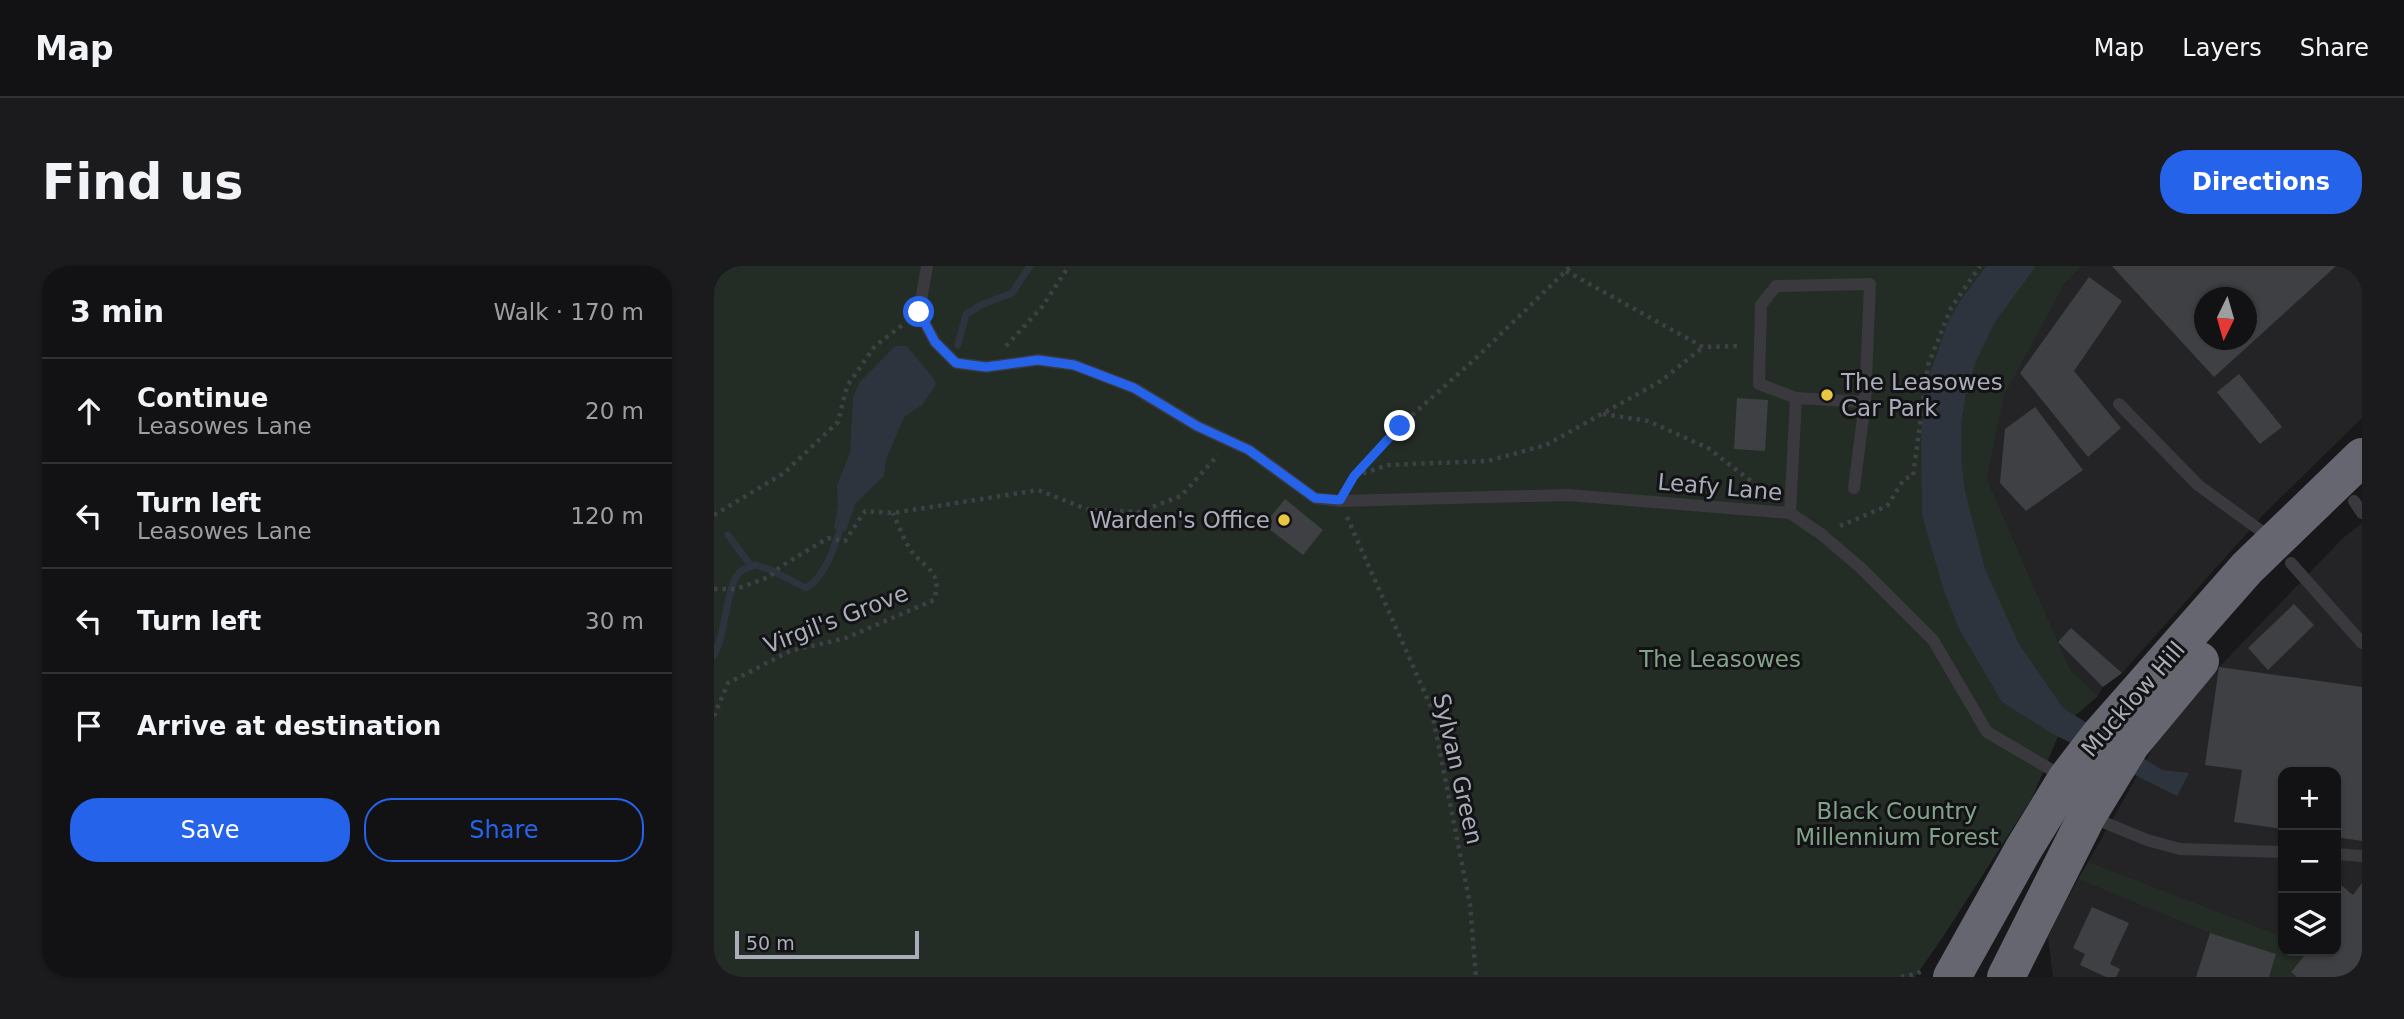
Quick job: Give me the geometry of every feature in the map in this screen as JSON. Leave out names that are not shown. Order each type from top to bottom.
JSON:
[{"type":"highway","name":"Mucklow Hill","points":[[2006,977],[2087,816],[2130,744],[2267,587],[2283,552],[2362,457]]},
{"type":"highway","name":"Mucklow Hill","points":[[1952,977],[2067,778],[2133,697],[2247,568],[2283,552],[2359,503]]},
{"type":"lane","points":[[919,312],[927,266]]},
{"type":"lane","points":[[1854,488],[1866,402],[1870,284],[1776,286],[1761,304],[1759,384],[1796,398],[1866,402]]},
{"type":"lane","name":"Leafy Lane","points":[[919,312],[935,342],[956,363],[986,367],[1038,360],[1074,365],[1134,388],[1197,426],[1249,450],[1315,498],[1340,500],[1568,495],[1790,513],[1821,534],[1861,568],[1933,640],[1987,732],[2067,778]]},
{"type":"lane","points":[[1790,513],[1796,398]]},
{"type":"lane","points":[[2119,404],[2198,485],[2283,552],[2362,643]]},
{"type":"lane","points":[[2087,816],[2147,840],[2180,849],[2278,852]]},
{"type":"lane","points":[[2341,854],[2362,856]]},
{"type":"path","points":[[986,367],[1042,307],[1069,266]]},
{"type":"path","points":[[1340,500],[1354,476],[1400,426],[1475,359],[1571,266]]},
{"type":"path","points":[[1821,534],[1887,506],[1904,479],[1913,476],[1928,365],[1951,309],[1980,266]]},
{"type":"path","points":[[1566,271],[1703,346],[1739,346]]},
{"type":"path","points":[[714,515],[785,473],[838,422],[847,386],[875,346],[919,312]]},
{"type":"path","points":[[1354,476],[1388,465],[1488,461],[1546,444],[1661,381],[1703,346]]},
{"type":"path","points":[[1601,414],[1648,421],[1707,448],[1764,491]]},
{"type":"path","points":[[714,589],[736,589],[769,577],[780,567],[828,538],[845,541],[865,511],[893,513],[1038,490],[1089,510],[1139,512],[1181,496],[1230,442]]},
{"type":"path","name":"Sylvan Green","points":[[1340,500],[1431,707],[1470,904],[1476,977]]},
{"type":"path","name":"Virgil's Grove","points":[[714,716],[728,684],[790,651],[846,638],[934,600],[937,588],[935,573],[910,549],[893,513]]},
{"type":"shaded area","points":[[1986,266],[2036,266],[1995,322],[1976,361],[1966,393],[1961,424],[1961,457],[1965,491],[1985,569],[2019,644],[2063,708],[2162,770],[2189,773],[2177,796],[2051,733],[2002,702],[1959,629],[1943,588],[1922,515],[1921,432],[1930,373],[1949,320]]},
{"type":"shaded area","points":[[2082,266],[2362,266],[2362,418],[2264,514],[2122,673],[2103,687],[2098,696],[2070,669],[1987,479],[2005,386],[2065,283]]},
{"type":"shaded area","points":[[895,346],[907,346],[936,385],[922,405],[904,417],[886,460],[884,476],[855,504],[846,531],[839,533],[834,527],[838,507],[837,485],[850,453],[853,397],[860,382]]},
{"type":"shaded area","points":[[2362,523],[2362,977],[2053,977],[2048,937],[2063,906],[2158,739],[2219,667],[2343,538]]},
{"type":"green space","points":[[714,266],[2082,266],[2065,283],[2004,395],[1987,479],[2070,669],[2098,696],[2062,727],[2032,798],[1915,977],[714,977]]},
{"type":"green space","points":[[2088,862],[2278,935],[2278,956],[2304,956],[2291,971],[2297,977],[2269,977],[2276,954],[2210,933],[2078,879]]},
{"type":"building","points":[[2112,266],[2336,266],[2257,338],[2257,287],[2194,287],[2194,350],[2244,350],[2214,377]]},
{"type":"building","points":[[2089,277],[2122,301],[2074,371],[2121,428],[2088,457],[2020,373]]},
{"type":"building","points":[[2239,374],[2282,427],[2260,444],[2217,392]]},
{"type":"building","points":[[1737,398],[1768,400],[1765,451],[1734,449]]},
{"type":"building","points":[[2035,407],[2083,470],[2026,511],[2000,483],[2005,429]]},
{"type":"building","points":[[1285,499],[1323,530],[1303,555],[1264,525]]},
{"type":"building","points":[[2294,604],[2314,625],[2268,670],[2248,648]]},
{"type":"building","points":[[2071,628],[2122,673],[2103,687],[2058,642]]},
{"type":"building","points":[[2219,667],[2362,687],[2362,841],[2341,838],[2341,767],[2278,767],[2278,828],[2234,822],[2242,770],[2205,765]]},
{"type":"building","points":[[2362,883],[2362,977],[2297,977],[2291,972],[2304,956],[2341,956],[2341,885],[2353,895]]},
{"type":"building","points":[[2092,907],[2129,923],[2110,964],[2120,969],[2116,977],[2106,977],[2080,965],[2085,954],[2073,948]]},
{"type":"building","points":[[2210,933],[2276,954],[2269,977],[2196,977]]},
{"type":"waterway","points":[[958,345],[966,314],[1012,293],[1030,266]]},
{"type":"waterway","points":[[714,655],[735,578],[740,572],[755,565],[806,588],[822,571],[839,533]]},
{"type":"waterway","points":[[728,535],[751,566]]},
{"type":"place","name":"The Leasowes Car Park","points":[[1827,395]]},
{"type":"place","name":"Warden's Office","points":[[1284,520]]},
{"type":"route","points":[[919,312],[935,342],[956,363],[986,367],[1038,360],[1074,365],[1134,388],[1197,426],[1249,450],[1315,498],[1340,500],[1354,476],[1400,426]]},
{"type":"park label","name":"The Leasowes","points":[[1720,659]]},
{"type":"park label","name":"Black Country Millennium Forest","points":[[1897,824]]}]
